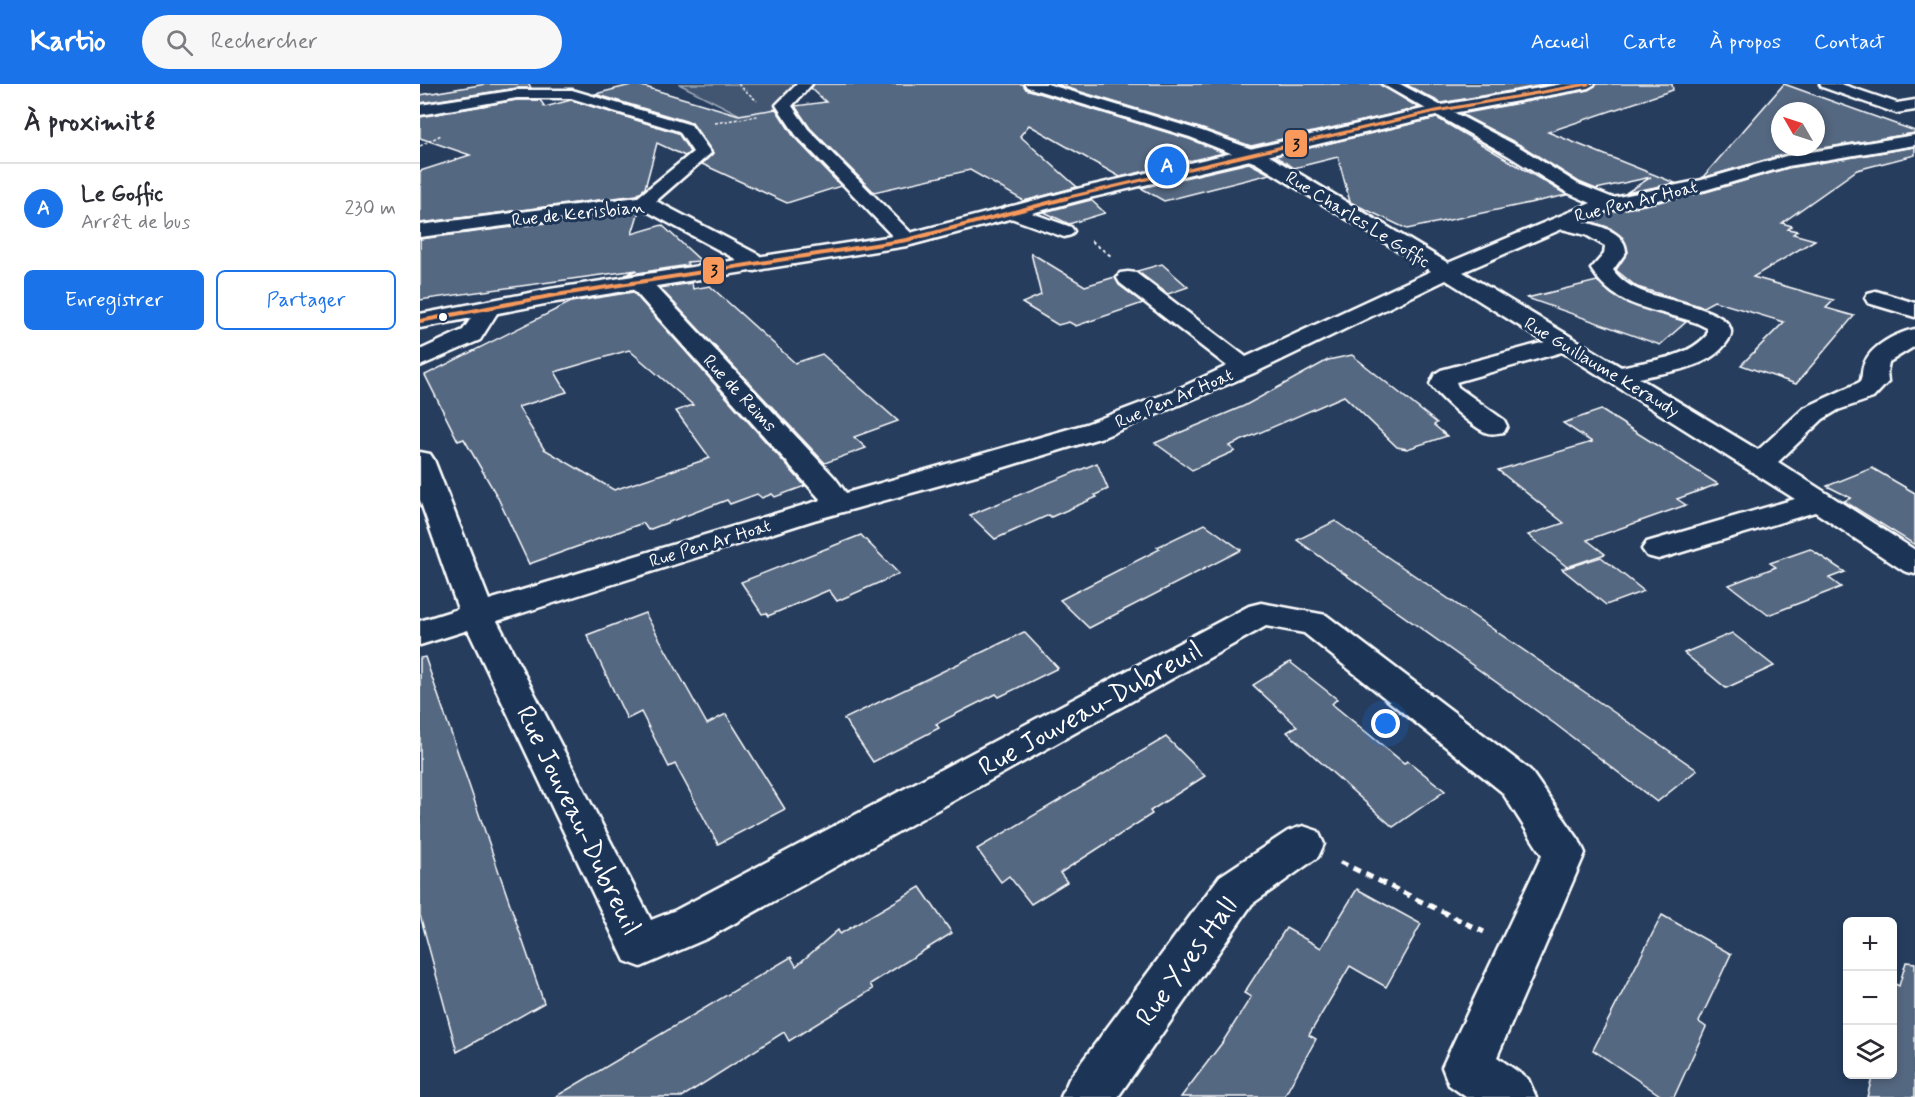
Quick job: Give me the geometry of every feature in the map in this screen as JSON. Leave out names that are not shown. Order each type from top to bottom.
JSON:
[{"type":"street","points":[[805,84],[784,105],[790,116],[802,132],[907,240]]},
{"type":"street","name":"Rue Charles Le Goffic","points":[[1032,84],[1196,134],[1251,154],[1445,272]]},
{"type":"street","points":[[1389,84],[1515,152],[1572,188],[1611,204]]},
{"type":"street","points":[[420,321],[488,310],[550,296],[907,240],[1012,212],[1436,111],[1588,84]]},
{"type":"street","points":[[1827,84],[1896,108],[1915,105]]},
{"type":"street","points":[[420,110],[517,94],[572,94],[685,128],[702,153],[644,202]]},
{"type":"street","name":"Rue Pen Ar Hoat","points":[[420,633],[839,504],[995,461],[1096,429],[1187,394],[1445,272],[1559,222],[1611,204],[1705,184],[1786,160],[1915,140]]},
{"type":"street","name":"Rue de Kerisbian","points":[[420,231],[644,202],[752,259],[755,265]]},
{"type":"street","points":[[1012,212],[1064,231]]},
{"type":"street","points":[[1559,222],[1595,232],[1613,241],[1617,247],[1616,253],[1602,269],[1605,278],[1619,289],[1701,316],[1719,325],[1719,336],[1701,354],[1616,376]]},
{"type":"street","name":"Rue Guillaume Keraudy","points":[[1445,272],[1758,462],[1915,564]]},
{"type":"street","points":[[1128,278],[1245,368]]},
{"type":"street","name":"Rue de Reims","points":[[640,283],[825,484],[839,504]]},
{"type":"street","points":[[1876,298],[1915,310]]},
{"type":"street","points":[[420,359],[472,335],[488,310]]},
{"type":"street","points":[[1758,462],[1769,456],[1824,408],[1868,391],[1875,382],[1873,370],[1877,358],[1915,336]]},
{"type":"street","points":[[1494,426],[1449,392],[1443,384],[1444,379],[1450,375],[1564,344]]},
{"type":"street","points":[[420,460],[477,614]]},
{"type":"street","points":[[1658,549],[1820,501]]},
{"type":"street","name":"Rue Jouveau-Dubreuil","points":[[477,614],[641,946],[692,924],[1261,615],[1314,623],[1516,781],[1563,853],[1467,1067],[1509,1097]]},
{"type":"street","name":"Rue Yves Hall","points":[[1087,1097],[1236,890],[1304,844]]},
{"type":"path","points":[[685,128],[760,116]]},
{"type":"path","points":[[1064,231],[1092,241],[1106,250],[1128,278]]},
{"type":"path","points":[[1304,844],[1520,949]]},
{"type":"shaded area","points":[[679,84],[801,84],[782,112],[744,117]]},
{"type":"building","points":[[486,84],[529,84],[531,88],[517,88],[420,103],[420,95]]},
{"type":"building","points":[[635,84],[739,115],[776,109],[794,137],[841,186],[787,203],[702,164],[713,153],[692,123],[595,94]]},
{"type":"building","points":[[814,84],[1023,84],[1026,89],[1189,139],[1224,153],[1120,177],[1029,125],[1020,136],[1077,187],[1024,201],[970,170],[874,192],[810,128],[795,106],[826,102],[811,88]]},
{"type":"building","points":[[1055,84],[1380,84],[1419,108],[1251,146]]},
{"type":"building","points":[[1405,84],[1550,84],[1441,103]]},
{"type":"building","points":[[1597,84],[1672,84],[1673,90],[1548,132],[1675,183],[1626,193],[1651,177],[1596,189],[1579,182],[1522,146],[1461,114],[1588,90]]},
{"type":"building","points":[[1784,84],[1915,131],[1915,133],[1825,148],[1825,102],[1771,102],[1771,156],[1779,156],[1702,178]]},
{"type":"building","points":[[517,100],[540,100],[545,107],[571,100],[678,133],[690,152],[685,156],[657,143],[645,188],[637,195],[420,223],[420,171],[470,155],[420,138],[420,117]]},
{"type":"building","points":[[1437,118],[1567,195],[1407,229],[1350,202],[1338,157],[1294,168],[1275,156]]},
{"type":"building","points":[[1915,147],[1915,155],[1857,170],[1782,223],[1792,226],[1788,229],[1797,231],[1793,234],[1815,240],[1753,277],[1834,300],[1826,308],[1854,316],[1796,384],[1741,365],[1784,322],[1714,301],[1703,307],[1637,287],[1616,270],[1628,252],[1623,238],[1610,228],[1587,220],[1602,214],[1706,192],[1788,168]]},
{"type":"building","points":[[1249,163],[1270,174],[1164,201],[1141,188]]},
{"type":"building","points":[[1091,200],[1105,213],[1069,224],[1044,212]]},
{"type":"building","points":[[639,211],[632,234],[662,225],[701,261],[625,275],[637,270],[420,300],[420,239]]},
{"type":"building","points":[[1031,253],[1085,286],[1115,277],[1119,285],[1143,303],[1076,326],[1069,322],[1058,325],[1022,303],[1041,295]]},
{"type":"building","points":[[1162,264],[1188,287],[1168,294],[1137,271]]},
{"type":"building","points":[[1597,281],[1624,302],[1686,322],[1660,345],[1527,298]]},
{"type":"building","points":[[692,283],[693,289],[710,286],[795,363],[822,354],[898,421],[854,437],[866,448],[825,463],[660,288]]},
{"type":"building","points":[[633,292],[805,486],[775,497],[772,494],[762,498],[757,494],[730,504],[727,500],[648,530],[643,523],[529,564],[497,496],[464,439],[458,441],[425,375],[571,302]],"holes":[[[629,350],[693,405],[676,411],[710,458],[614,490],[544,449],[518,407],[567,392],[555,372]]]},
{"type":"building","points":[[1352,355],[1437,423],[1434,425],[1447,436],[1407,449],[1397,447],[1344,396],[1229,446],[1235,451],[1192,470],[1155,443],[1244,406],[1328,360]]},
{"type":"building","points":[[1601,410],[1718,484],[1677,499],[1686,505],[1587,540],[1605,554],[1567,567],[1528,535],[1564,523],[1498,470],[1592,442],[1563,423]]},
{"type":"building","points":[[1097,463],[1108,489],[1095,495],[1097,497],[1051,517],[1049,515],[995,539],[970,515]]},
{"type":"building","points":[[1872,468],[1915,493],[1915,545],[1844,501],[1851,498],[1827,486]]},
{"type":"building","points":[[1335,521],[1697,770],[1657,802],[1555,724],[1297,540]]},
{"type":"building","points":[[1205,524],[1241,550],[1089,628],[1060,600],[1160,549],[1157,547]]},
{"type":"building","points":[[861,535],[899,574],[837,601],[829,590],[768,616],[766,613],[762,614],[741,582]]},
{"type":"building","points":[[1810,549],[1845,572],[1829,578],[1841,587],[1768,615],[1729,585],[1776,567],[1770,563]]},
{"type":"building","points":[[1601,557],[1644,591],[1606,605],[1562,569]]},
{"type":"building","points":[[645,613],[707,724],[726,714],[785,809],[718,844],[675,764],[669,767],[641,712],[627,719],[587,635]]},
{"type":"building","points":[[1024,632],[1058,668],[999,697],[996,694],[936,724],[939,728],[873,762],[844,719]]},
{"type":"building","points":[[1732,633],[1774,666],[1726,688],[1684,653]]},
{"type":"building","points":[[425,657],[544,1003],[457,1052],[420,915],[420,658]]},
{"type":"building","points":[[1290,662],[1337,699],[1332,704],[1404,763],[1408,761],[1445,791],[1393,827],[1287,732],[1297,726],[1253,685]]},
{"type":"building","points":[[1166,737],[1205,776],[1150,811],[1152,814],[1060,873],[1067,882],[1031,904],[1009,876],[1001,882],[977,849]]},
{"type":"building","points":[[920,887],[952,933],[870,984],[873,989],[789,1041],[784,1032],[682,1097],[555,1097],[791,957],[796,966],[838,930],[840,934]]},
{"type":"building","points":[[1357,889],[1421,924],[1386,987],[1350,966],[1309,1035],[1316,1039],[1284,1097],[1181,1097],[1222,1043],[1251,997],[1244,993],[1286,928],[1321,948]]},
{"type":"building","points":[[1662,915],[1731,954],[1699,1022],[1706,1027],[1674,1097],[1663,1097],[1593,1050]]},
{"type":"building","points":[[1906,962],[1915,963],[1915,1097],[1867,1097],[1872,1079],[1897,1079],[1897,985],[1899,986]]},
{"type":"transit line","name":"3","points":[[420,321],[550,296],[907,240],[1081,194],[1436,111],[1588,84]]},
{"type":"place","name":"Le Goffic","points":[[1167,166]]}]
